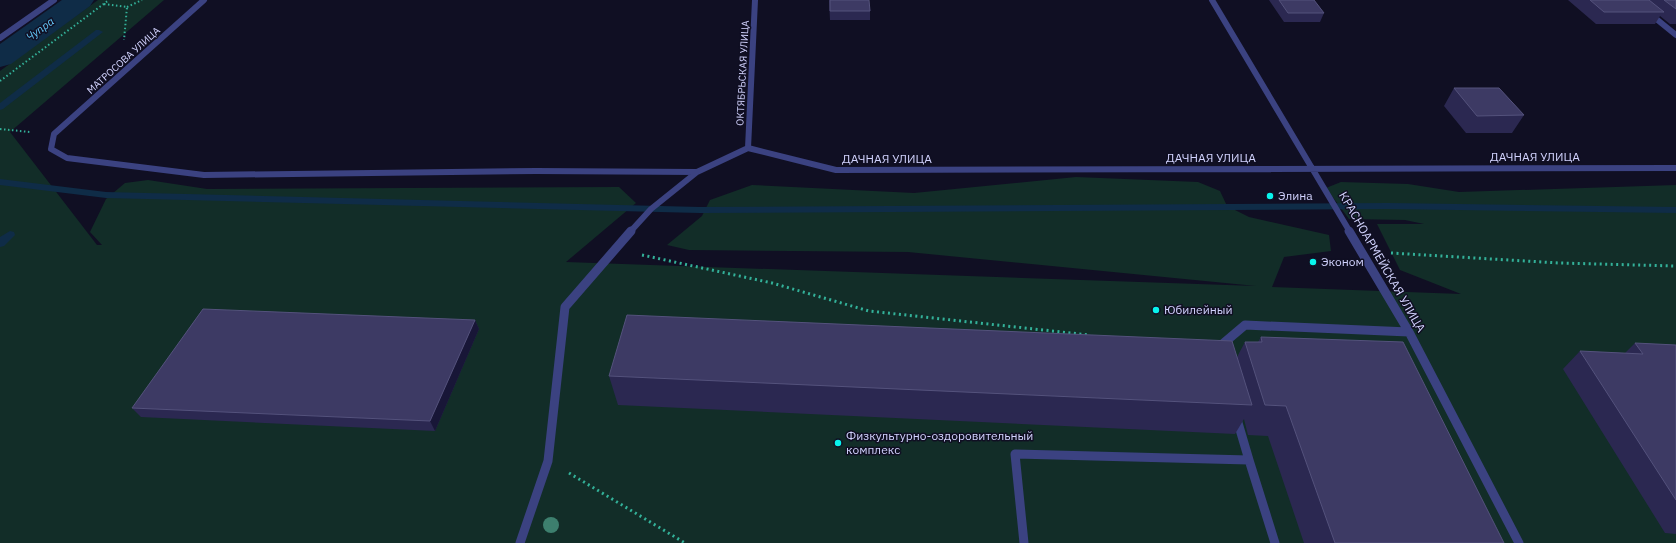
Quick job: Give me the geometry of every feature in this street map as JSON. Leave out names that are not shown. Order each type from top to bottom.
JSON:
[{"type":"street","points":[[0,38],[54,0]]},
{"type":"street","name":"МАТРОСОВА УЛИЦА","points":[[54,134],[204,0]]},
{"type":"street","name":"ОКТЯБРЬСКАЯ УЛИЦА","points":[[748,148],[755,0]]},
{"type":"street","name":"КРАСНОАРМЕЙСКАЯ УЛИЦА","points":[[1212,0],[1409,332],[1519,543]]},
{"type":"street","points":[[1634,0],[1676,35]]},
{"type":"street","points":[[54,134],[51,149],[67,158],[204,175],[480,172],[697,172]]},
{"type":"street","points":[[520,543],[548,461],[565,307],[614,249],[652,208],[697,172],[748,148]]},
{"type":"street","name":"ДАЧНАЯ УЛИЦА","points":[[748,148],[836,170],[1676,168]]},
{"type":"street","points":[[1219,356],[1217,349],[1245,326],[1409,332]]},
{"type":"street","points":[[1234,408],[1275,543]]},
{"type":"street","points":[[1024,543],[1015,454],[1249,460]]},
{"type":"path","points":[[0,81],[109,0]]},
{"type":"path","points":[[104,4],[127,7],[142,0]]},
{"type":"path","points":[[121,74],[127,7]]},
{"type":"path","points":[[0,130],[54,134]]},
{"type":"path","points":[[614,249],[772,283],[869,311],[1090,335]]},
{"type":"path","points":[[1362,251],[1559,263],[1676,266]]},
{"type":"path","points":[[548,461],[685,543]]},
{"type":"green space","name":"Физкультурно-оздоровительный комплекс","points":[[98,0],[164,0],[10,132],[97,245],[102,245],[90,232],[106,199],[125,183],[148,180],[207,189],[619,187],[636,203],[566,262],[1256,286],[908,252],[689,250],[667,245],[702,216],[710,200],[752,185],[914,193],[1076,177],[1198,182],[1220,191],[1227,206],[1249,217],[1329,235],[1331,251],[1284,257],[1272,287],[1461,294],[1400,270],[1377,224],[1424,224],[1405,220],[1349,219],[1326,188],[1341,182],[1408,184],[1459,192],[1676,185],[1676,543],[0,543],[0,71]]},
{"type":"building","points":[[830,0],[869,0],[870,11],[830,11]]},
{"type":"building","points":[[1279,0],[1314,0],[1324,13],[1288,13]]},
{"type":"building","points":[[1590,0],[1649,0],[1664,12],[1604,12]]},
{"type":"building","points":[[1664,0],[1676,0],[1676,9]]},
{"type":"building","points":[[1454,88],[1499,88],[1524,115],[1477,116]]},
{"type":"building","points":[[203,309],[475,320],[430,421],[132,408]]},
{"type":"building","points":[[627,315],[1232,341],[1252,405],[609,376]]},
{"type":"building","points":[[1261,337],[1403,342],[1504,543],[1335,543],[1286,406],[1265,405],[1245,342],[1262,342]]},
{"type":"building","points":[[1635,343],[1676,345],[1676,500],[1580,351],[1643,354]]},
{"type":"waterway","name":"Чупра","points":[[0,58],[80,0]]},
{"type":"waterway","points":[[0,107],[99,32]]},
{"type":"waterway","points":[[0,182],[106,195],[700,210],[1388,206],[1676,210]]},
{"type":"waterway","points":[[0,243],[10,235]]},
{"type":"place","name":"Элина","points":[[1270,196]]},
{"type":"place","name":"Эконом","points":[[1313,262]]},
{"type":"place","name":"Юбилейный","points":[[1156,310]]},
{"type":"place","name":"Физкультурно-оздоровительный комплекс","points":[[838,443]]}]
